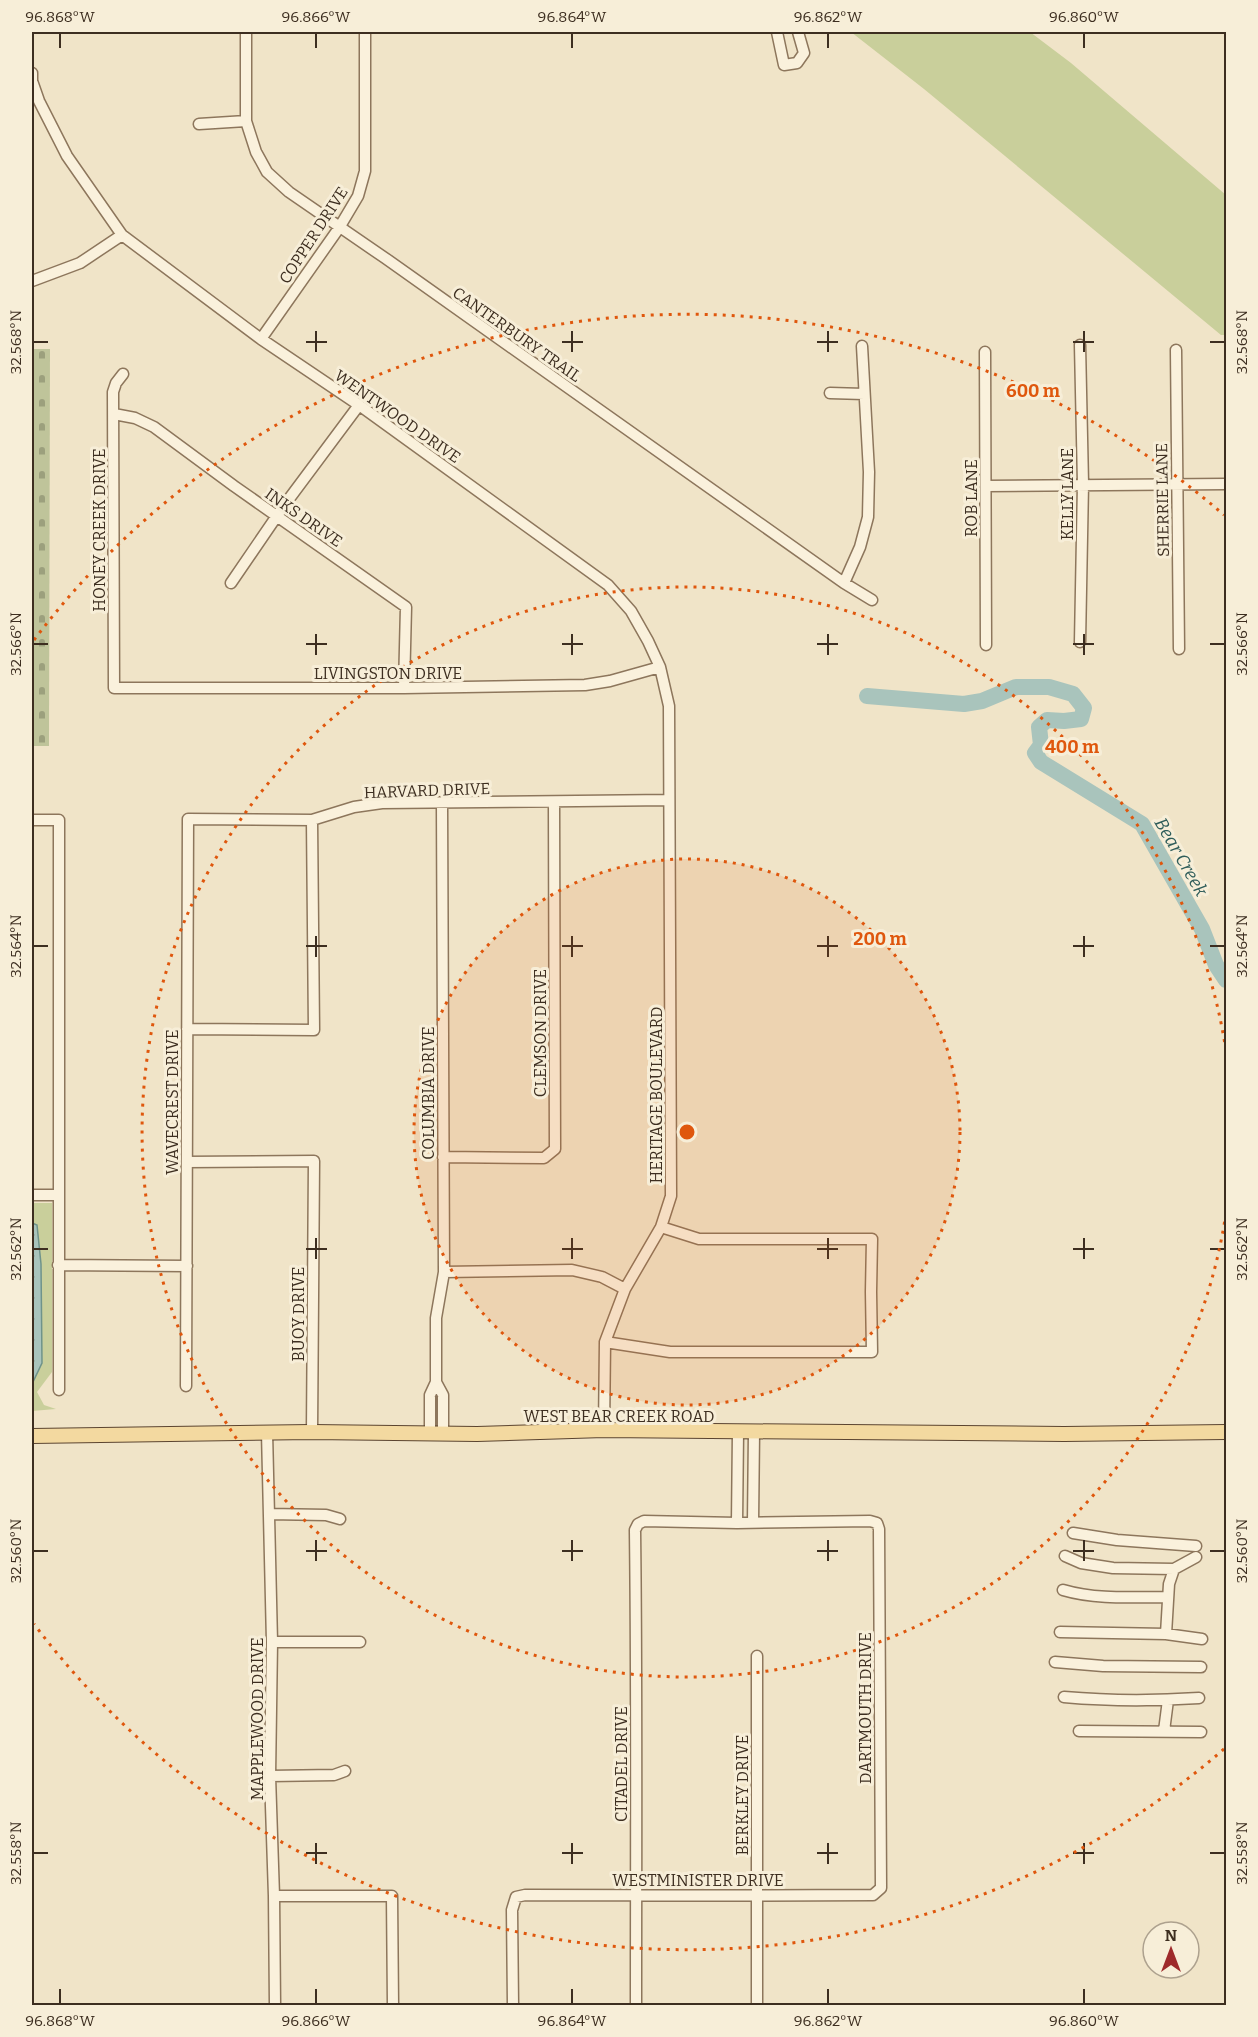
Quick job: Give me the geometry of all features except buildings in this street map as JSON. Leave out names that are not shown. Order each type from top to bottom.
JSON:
[{"type":"main road","name":"WEST BEAR CREEK ROAD","points":[[32,1436],[267,1432],[436,1434],[604,1430],[1207,1432],[1227,1434]]},
{"type":"street","name":"CANTERBURY TRAIL","points":[[246,32],[246,121],[256,153],[267,172],[289,192],[844,583],[872,600]]},
{"type":"street","name":"COPPER DRIVE","points":[[261,339],[339,228],[358,196],[365,171],[365,32]]},
{"type":"street","points":[[777,32],[784,65],[797,63],[804,53],[798,32]]},
{"type":"street","name":"WENTWOOD DRIVE","points":[[32,73],[32,81],[39,101],[66,156],[122,235],[261,339],[358,405],[608,585],[631,611],[660,667],[669,706],[669,745]]},
{"type":"street","points":[[199,124],[246,121]]},
{"type":"street","points":[[32,281],[80,263],[122,235]]},
{"type":"street","name":"KELLY LANE","points":[[1080,345],[1083,484],[1080,642]]},
{"type":"street","points":[[844,583],[860,547],[868,517],[869,472],[862,346]]},
{"type":"street","name":"SHERRIE LANE","points":[[1176,350],[1179,649]]},
{"type":"street","name":"ROB LANE","points":[[985,351],[986,645]]},
{"type":"street","name":"HONEY CREEK DRIVE","points":[[114,688],[113,392],[123,374]]},
{"type":"street","points":[[830,393],[864,394]]},
{"type":"street","points":[[231,583],[358,405]]},
{"type":"street","name":"INKS DRIVE","points":[[114,414],[135,418],[154,427],[406,607],[404,688]]},
{"type":"street","points":[[986,486],[1227,484]]},
{"type":"street","name":"LIVINGSTON DRIVE","points":[[114,688],[404,688],[585,685],[610,681],[660,667]]},
{"type":"street","name":"HERITAGE BOULEVARD","points":[[604,1430],[605,1342],[625,1289],[661,1227],[671,1196],[669,745]]},
{"type":"street","name":"HARVARD DRIVE","points":[[188,819],[312,820],[354,807],[382,804],[669,800]]},
{"type":"street","name":"CLEMSON DRIVE","points":[[443,1157],[544,1158],[555,1149],[554,802]]},
{"type":"street","name":"COLUMBIA DRIVE","points":[[436,1434],[443,1395],[436,1382],[436,1318],[444,1272],[442,804]]},
{"type":"street","name":"WAVECREST DRIVE","points":[[186,1386],[188,819]]},
{"type":"street","points":[[32,820],[59,820],[59,1390]]},
{"type":"street","points":[[187,1029],[314,1030],[312,820]]},
{"type":"street","name":"BUOY DRIVE","points":[[187,1162],[314,1161],[312,1432]]},
{"type":"street","points":[[32,1195],[58,1195]]},
{"type":"street","points":[[605,1342],[670,1352],[872,1352],[872,1239],[699,1239],[661,1227]]},
{"type":"street","points":[[58,1265],[187,1266]]},
{"type":"street","points":[[444,1272],[572,1270],[602,1277],[625,1289]]},
{"type":"street","name":"MAPPLEWOOD DRIVE","points":[[267,1432],[272,1642],[270,1776],[275,2006]]},
{"type":"street","points":[[738,1432],[737,1523],[753,1522],[754,1432]]},
{"type":"street","points":[[269,1514],[326,1515],[340,1519]]},
{"type":"street","name":"CITADEL DRIVE","points":[[636,2006],[635,1530],[638,1524],[644,1521],[737,1523]]},
{"type":"street","name":"DARTMOUTH DRIVE","points":[[753,1522],[870,1521],[877,1523],[881,1876],[879,1892]]},
{"type":"street","points":[[1073,1533],[1196,1551],[1174,1569],[1169,1584],[1166,1635]]},
{"type":"street","points":[[1065,1556],[1081,1563],[1113,1568],[1174,1569]]},
{"type":"street","points":[[1063,1590],[1077,1595],[1104,1597],[1168,1597]]},
{"type":"street","points":[[1060,1632],[1166,1635],[1202,1639]]},
{"type":"street","points":[[272,1642],[360,1642]]},
{"type":"street","name":"BERKLEY DRIVE","points":[[757,1656],[757,2006]]},
{"type":"street","points":[[1055,1662],[1103,1666],[1201,1666]]},
{"type":"street","points":[[1064,1697],[1096,1700],[1199,1698]]},
{"type":"street","points":[[1164,1731],[1168,1700]]},
{"type":"street","points":[[1078,1731],[1201,1732]]},
{"type":"street","points":[[270,1776],[334,1775],[345,1771]]},
{"type":"street","name":"WESTMINISTER DRIVE","points":[[513,2006],[512,1910],[516,1897],[525,1895],[873,1895],[879,1892]]},
{"type":"street","points":[[274,1896],[392,1896],[393,2006]]},
{"type":"green space","points":[[851,32],[1030,32],[1071,63],[1226,195],[1226,335],[1221,335],[924,89]]},
{"type":"green space","points":[[32,349],[50,349],[49,746],[32,746]]},
{"type":"green space","points":[[32,1203],[52,1203],[52,1372],[37,1392],[44,1405],[56,1409],[32,1411]]},
{"type":"water","points":[[32,1223],[37,1225],[41,1264],[42,1363],[33,1382],[32,1397]]},
{"type":"waterway","name":"Bear Creek","points":[[867,696],[964,704],[982,701],[1016,687],[1049,687],[1073,694],[1084,708],[1081,719],[1047,720],[1039,727],[1041,745],[1035,753],[1041,762],[1142,824],[1202,929],[1216,965],[1226,980]]}]
